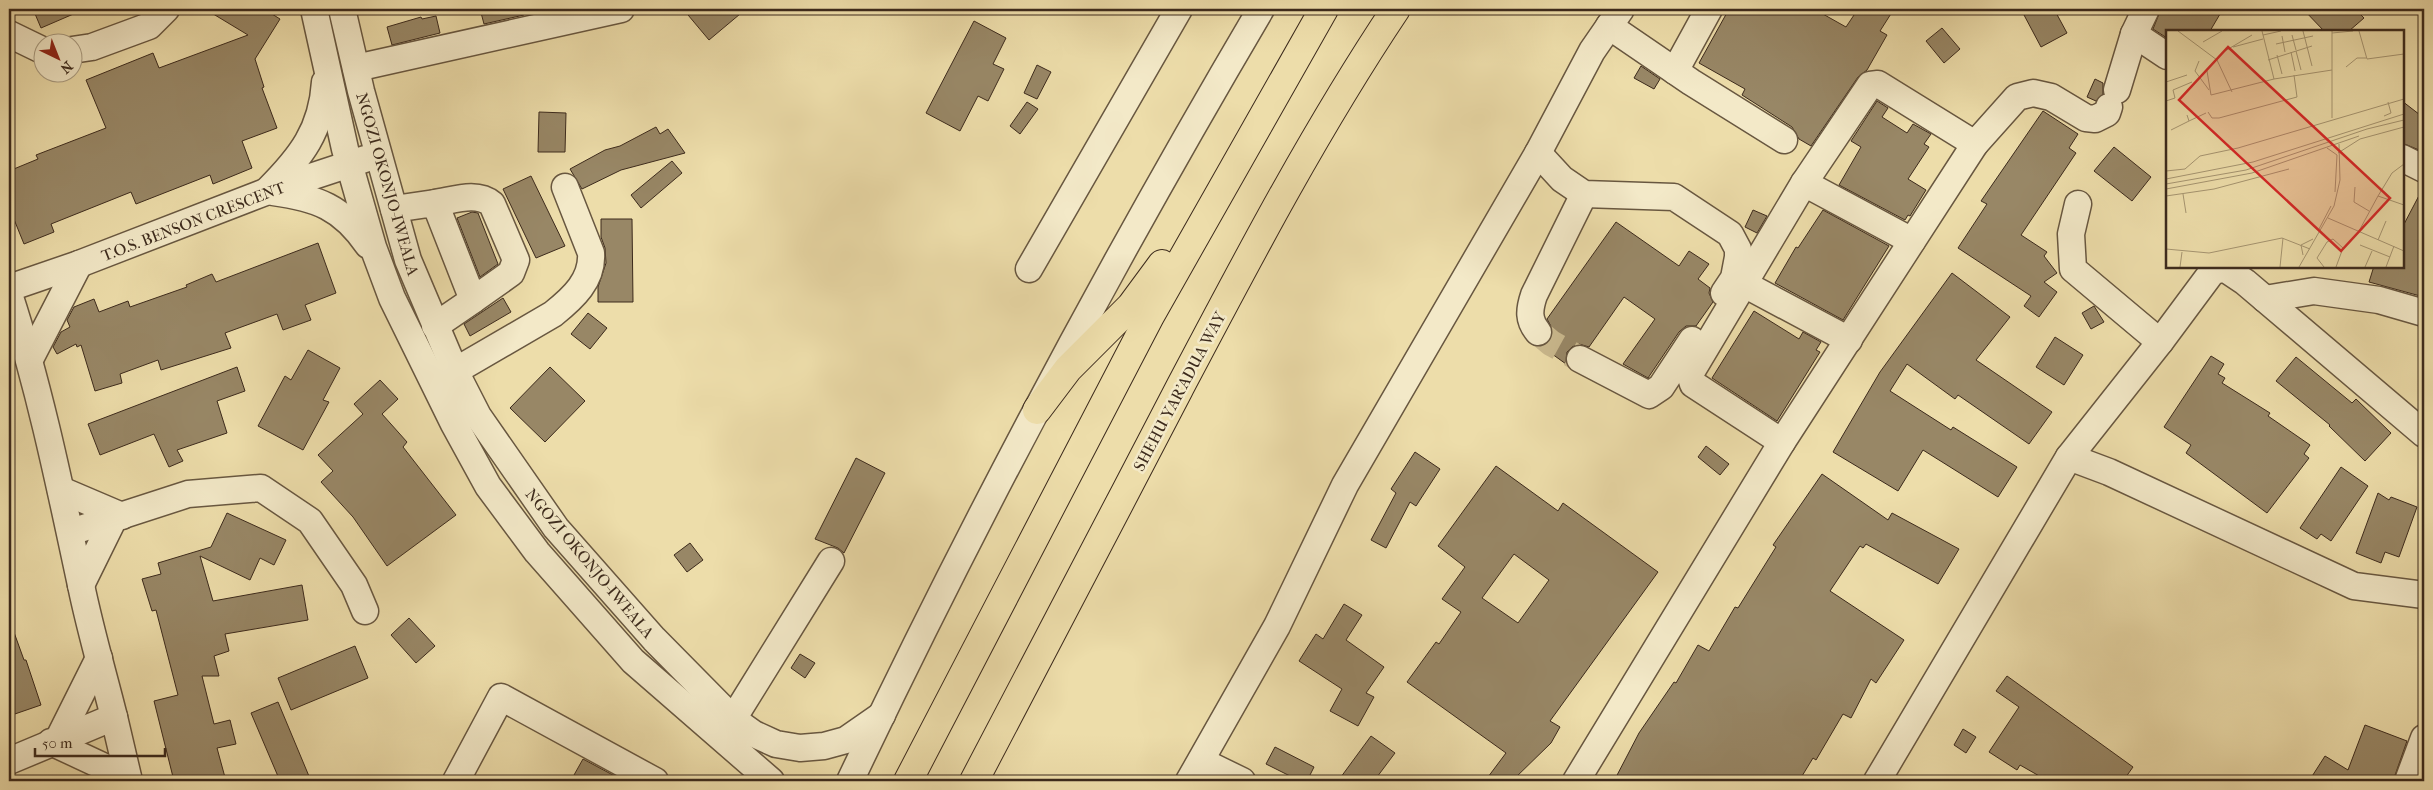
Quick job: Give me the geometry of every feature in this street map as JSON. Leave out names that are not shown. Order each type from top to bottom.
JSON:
[{"type":"highway","points":[[908,781],[1150,316],[1324,9]]},
{"type":"highway","name":"SHEHU YAR'ADUA WAY","points":[[974,781],[1208,334],[1285,193],[1368,51],[1396,9]]},
{"type":"highway","points":[[1037,410],[1068,369],[1131,306],[1219,192]]},
{"type":"street","points":[[82,48],[92,47],[150,26],[166,9]]},
{"type":"street","name":"NGOZI OKONJO-IWEALA","points":[[314,9],[349,165],[378,260],[392,298],[454,424],[488,486],[537,552],[633,661],[745,772],[771,781]]},
{"type":"street","name":"NGOZI OKONJO-IWEALA","points":[[342,9],[378,154],[408,260],[435,326],[454,371],[478,416],[556,528],[610,592],[654,639],[733,719],[754,734],[776,744],[800,748],[824,746],[846,740],[882,715]]},
{"type":"street","points":[[356,68],[546,17],[621,9]]},
{"type":"street","points":[[1029,269],[1179,9]]},
{"type":"street","points":[[850,781],[1037,410],[1154,192],[1261,9]]},
{"type":"street","points":[[1676,71],[1709,9]]},
{"type":"street","points":[[1576,781],[1782,442],[1974,144],[2017,98],[2033,93],[2051,97],[2086,118],[2095,119],[2107,114],[2134,34],[2146,9]]},
{"type":"street","points":[[1242,781],[1195,771],[1277,626],[1345,485],[1538,153],[1592,51],[1615,17],[1676,71],[1784,140]]},
{"type":"street","points":[[9,34],[32,45]]},
{"type":"street","points":[[2134,34],[2166,55]]},
{"type":"street","points":[[268,191],[303,150],[314,130],[323,104],[326,68]]},
{"type":"street","points":[[1782,442],[1693,384],[1691,379],[1692,368],[1804,183],[1870,85],[1878,84],[1974,144]]},
{"type":"street","points":[[1538,153],[1562,179],[1584,194],[1674,197],[1730,234],[1738,249],[1734,278],[1661,387],[1653,394],[1646,394],[1580,359]]},
{"type":"street","name":"T.O.S. BENSON CRESCENT","points":[[9,288],[79,264],[268,191],[378,154]]},
{"type":"street","points":[[2403,158],[2424,169]]},
{"type":"street","points":[[1804,183],[1912,240]]},
{"type":"street","points":[[454,371],[553,314],[585,282],[592,263],[591,253],[565,187]]},
{"type":"street","points":[[268,191],[305,196],[329,206],[347,219],[378,260]]},
{"type":"street","points":[[1538,332],[1530,320],[1529,310],[1534,295],[1584,194]]},
{"type":"street","points":[[394,209],[474,196],[486,199],[492,204],[516,260],[511,273],[435,326]]},
{"type":"street","points":[[436,203],[473,300]]},
{"type":"street","points":[[2078,204],[2071,234],[2072,269],[2160,342]]},
{"type":"street","points":[[19,353],[79,264]]},
{"type":"street","points":[[1877,781],[2069,457],[2160,342],[2212,272],[2224,268],[2245,282],[2424,434]]},
{"type":"street","points":[[1744,284],[1849,340]]},
{"type":"street","points":[[2265,299],[2314,291],[2379,300],[2424,313]]},
{"type":"street","points":[[9,294],[19,353],[61,490],[81,585],[128,780]]},
{"type":"street","points":[[2069,457],[2109,472],[2354,586],[2424,595]]},
{"type":"street","points":[[71,532],[188,494],[261,488],[310,521],[354,585],[366,610]]},
{"type":"street","points":[[61,490],[118,517]]},
{"type":"street","points":[[81,585],[118,517]]},
{"type":"street","points":[[733,719],[831,561]]},
{"type":"street","points":[[55,741],[99,658]]},
{"type":"street","points":[[456,781],[500,697],[655,781]]},
{"type":"street","points":[[9,761],[114,718]]},
{"type":"street","points":[[2408,781],[2424,738]]},
{"type":"street","points":[[745,772],[766,740]]},
{"type":"street","points":[[55,741],[128,780]]},
{"type":"building","points":[[33,9],[85,9],[41,28]]},
{"type":"building","points":[[205,9],[264,9],[280,19],[255,59],[264,87],[262,88],[277,128],[242,141],[252,168],[213,184],[210,175],[136,204],[131,192],[51,224],[54,232],[24,244],[9,207],[9,171],[38,159],[36,155],[106,128],[86,80],[153,53],[159,68],[248,35]]},
{"type":"building","points":[[480,9],[522,9],[524,15],[484,24]]},
{"type":"building","points":[[683,9],[746,9],[709,40]]},
{"type":"building","points":[[1729,9],[1814,9],[1846,27],[1858,9],[1894,9],[1880,31],[1887,35],[1867,70],[1858,77],[1811,146],[1799,139],[1792,127],[1742,95],[1745,89],[1699,63]]},
{"type":"building","points":[[2035,9],[2054,9],[2067,33],[2041,47],[2024,15]]},
{"type":"building","points":[[2161,9],[2223,9],[2211,30],[2166,30],[2166,37],[2153,29]]},
{"type":"building","points":[[2303,9],[2355,9],[2364,18],[2350,30],[2323,30]]},
{"type":"building","points":[[436,16],[440,33],[392,45],[387,27],[421,17],[422,19]]},
{"type":"building","points":[[974,21],[1006,38],[993,64],[1004,69],[988,101],[978,96],[960,131],[926,113]]},
{"type":"building","points":[[1942,28],[1960,49],[1944,63],[1926,41]]},
{"type":"building","points":[[1037,65],[1051,72],[1037,99],[1024,93]]},
{"type":"building","points":[[1641,66],[1660,79],[1654,89],[1634,78]]},
{"type":"building","points":[[2095,79],[2103,83],[2103,94],[2096,101],[2087,97]]},
{"type":"building","points":[[1877,101],[1888,108],[1882,117],[1907,133],[1913,124],[1931,134],[1924,144],[1929,147],[1908,179],[1926,190],[1910,216],[1908,215],[1905,220],[1839,185],[1861,147],[1851,141]]},
{"type":"building","points":[[1027,102],[1038,109],[1020,134],[1010,126]]},
{"type":"building","points":[[2403,102],[2424,118],[2424,152],[2403,143]]},
{"type":"building","points":[[2043,111],[2078,134],[2069,148],[2076,153],[2021,235],[2047,252],[2044,256],[2057,273],[2044,282],[2057,292],[2039,317],[2024,306],[2031,296],[1958,248],[1987,204],[1981,201]]},
{"type":"building","points":[[539,112],[566,113],[565,152],[538,152]]},
{"type":"building","points":[[656,127],[660,134],[668,129],[685,153],[621,170],[582,189],[570,169],[605,150],[620,146]]},
{"type":"building","points":[[2114,147],[2151,177],[2132,201],[2094,171]]},
{"type":"building","points":[[672,161],[682,173],[641,208],[631,195]]},
{"type":"building","points":[[531,176],[565,246],[536,258],[503,189]]},
{"type":"building","points":[[2424,186],[2424,297],[2369,282],[2373,268],[2403,268],[2403,226]]},
{"type":"building","points":[[1753,210],[1767,216],[1757,233],[1745,227]]},
{"type":"building","points":[[1823,210],[1889,246],[1843,320],[1775,283],[1796,247],[1798,248]]},
{"type":"building","points":[[472,212],[478,213],[498,264],[480,277],[457,218]]},
{"type":"building","points":[[601,219],[632,219],[633,302],[598,302],[598,287],[606,263],[605,248],[601,237]]},
{"type":"building","points":[[1616,222],[1679,266],[1689,251],[1709,264],[1698,279],[1710,288],[1709,293],[1713,302],[1696,326],[1686,326],[1679,332],[1648,378],[1623,364],[1655,319],[1624,297],[1589,347],[1579,344],[1567,352],[1566,364],[1541,346],[1547,344],[1552,338],[1553,330],[1547,319]]},
{"type":"building","points":[[318,243],[336,293],[305,305],[311,320],[283,330],[277,314],[225,333],[231,348],[161,370],[158,360],[120,374],[122,383],[95,391],[81,345],[77,347],[76,344],[57,354],[53,347],[61,332],[70,327],[67,320],[74,307],[94,299],[99,312],[128,301],[130,307],[187,287],[186,285],[212,274],[216,282]]},
{"type":"building","points":[[1952,273],[2010,317],[1976,360],[2052,412],[2029,444],[1958,395],[1955,399],[1907,364],[1890,391],[1951,430],[1953,427],[2017,467],[1998,497],[1923,450],[1898,491],[1833,452],[1880,372]]},
{"type":"building","points":[[503,298],[511,312],[470,336],[464,324]]},
{"type":"building","points":[[2094,306],[2104,322],[2091,329],[2082,313]]},
{"type":"building","points":[[1754,311],[1799,339],[1803,332],[1821,342],[1816,350],[1820,352],[1777,421],[1712,378]]},
{"type":"building","points":[[588,313],[607,328],[590,349],[571,334]]},
{"type":"building","points":[[2055,337],[2083,355],[2064,385],[2036,367]]},
{"type":"building","points":[[308,350],[340,368],[323,400],[329,402],[303,450],[258,426],[285,376],[291,380]]},
{"type":"building","points":[[2211,356],[2224,364],[2218,374],[2225,378],[2222,383],[2270,413],[2268,416],[2310,445],[2304,454],[2309,458],[2267,513],[2186,453],[2191,445],[2164,427]]},
{"type":"building","points":[[2296,357],[2352,403],[2356,399],[2391,433],[2365,461],[2330,425],[2276,381]]},
{"type":"building","points":[[237,367],[245,391],[217,401],[227,433],[177,450],[183,461],[169,467],[154,434],[100,455],[88,424]]},
{"type":"building","points":[[550,367],[585,401],[545,442],[510,408]]},
{"type":"building","points":[[380,380],[398,399],[382,414],[407,442],[403,447],[456,515],[387,566],[353,517],[321,482],[333,471],[318,455],[363,414],[354,404]]},
{"type":"building","points":[[1706,446],[1729,464],[1720,475],[1698,457]]},
{"type":"building","points":[[1415,452],[1440,469],[1416,506],[1410,502],[1386,548],[1371,540],[1396,493],[1391,489]]},
{"type":"building","points":[[856,458],[885,473],[844,553],[838,548],[815,539]]},
{"type":"building","points":[[1496,466],[1558,511],[1563,503],[1658,572],[1550,721],[1560,727],[1551,743],[1512,781],[1485,781],[1506,753],[1407,682],[1436,642],[1439,644],[1461,612],[1442,599],[1465,567],[1438,546]],"holes":[[[1514,554],[1549,580],[1518,623],[1482,598]]]},
{"type":"building","points":[[2341,467],[2368,486],[2331,541],[2321,534],[2317,539],[2300,528]]},
{"type":"building","points":[[1822,474],[1888,520],[1892,513],[1959,549],[1938,584],[1866,544],[1863,548],[1860,546],[1830,591],[1904,640],[1876,683],[1871,679],[1851,718],[1843,714],[1816,760],[1813,758],[1799,781],[1614,781],[1639,733],[1674,682],[1676,683],[1698,645],[1709,651],[1735,607],[1738,608],[1776,547],[1773,545]]},
{"type":"building","points":[[2378,493],[2389,500],[2391,497],[2417,507],[2399,557],[2385,552],[2381,563],[2356,553]]},
{"type":"building","points":[[227,513],[286,540],[274,565],[260,558],[250,580],[200,556],[213,601],[302,585],[308,620],[225,634],[229,651],[214,656],[219,676],[202,676],[214,724],[230,720],[236,744],[217,748],[226,781],[174,781],[154,701],[178,695],[156,610],[152,611],[142,579],[161,574],[158,563],[211,547]]},
{"type":"building","points":[[690,543],[703,560],[687,572],[674,555]]},
{"type":"building","points":[[1344,604],[1362,615],[1346,640],[1384,667],[1366,693],[1374,697],[1358,726],[1330,711],[1342,689],[1299,661],[1316,634],[1323,639]]},
{"type":"building","points":[[409,618],[435,646],[416,663],[391,635]]},
{"type":"building","points":[[9,624],[11,624],[24,660],[26,660],[41,705],[9,716]]},
{"type":"building","points":[[355,646],[368,678],[291,710],[278,678]]},
{"type":"building","points":[[800,654],[815,663],[805,678],[791,668]]},
{"type":"building","points":[[2007,676],[2133,767],[2123,781],[2048,781],[2020,765],[2017,770],[1989,752],[2019,707],[1996,691]]},
{"type":"building","points":[[278,702],[311,781],[280,781],[251,713]]},
{"type":"building","points":[[2365,725],[2407,741],[2393,781],[2309,781],[2325,756],[2348,770]]},
{"type":"building","points":[[1963,729],[1976,737],[1966,753],[1954,745]]},
{"type":"building","points":[[1371,736],[1395,753],[1374,781],[1338,781]]},
{"type":"building","points":[[1275,747],[1314,767],[1307,781],[1300,781],[1266,764]]},
{"type":"building","points":[[583,759],[624,781],[586,781],[574,775]]},
{"type":"tunnel","points":[[1538,332],[1551,343],[1580,359]]}]
